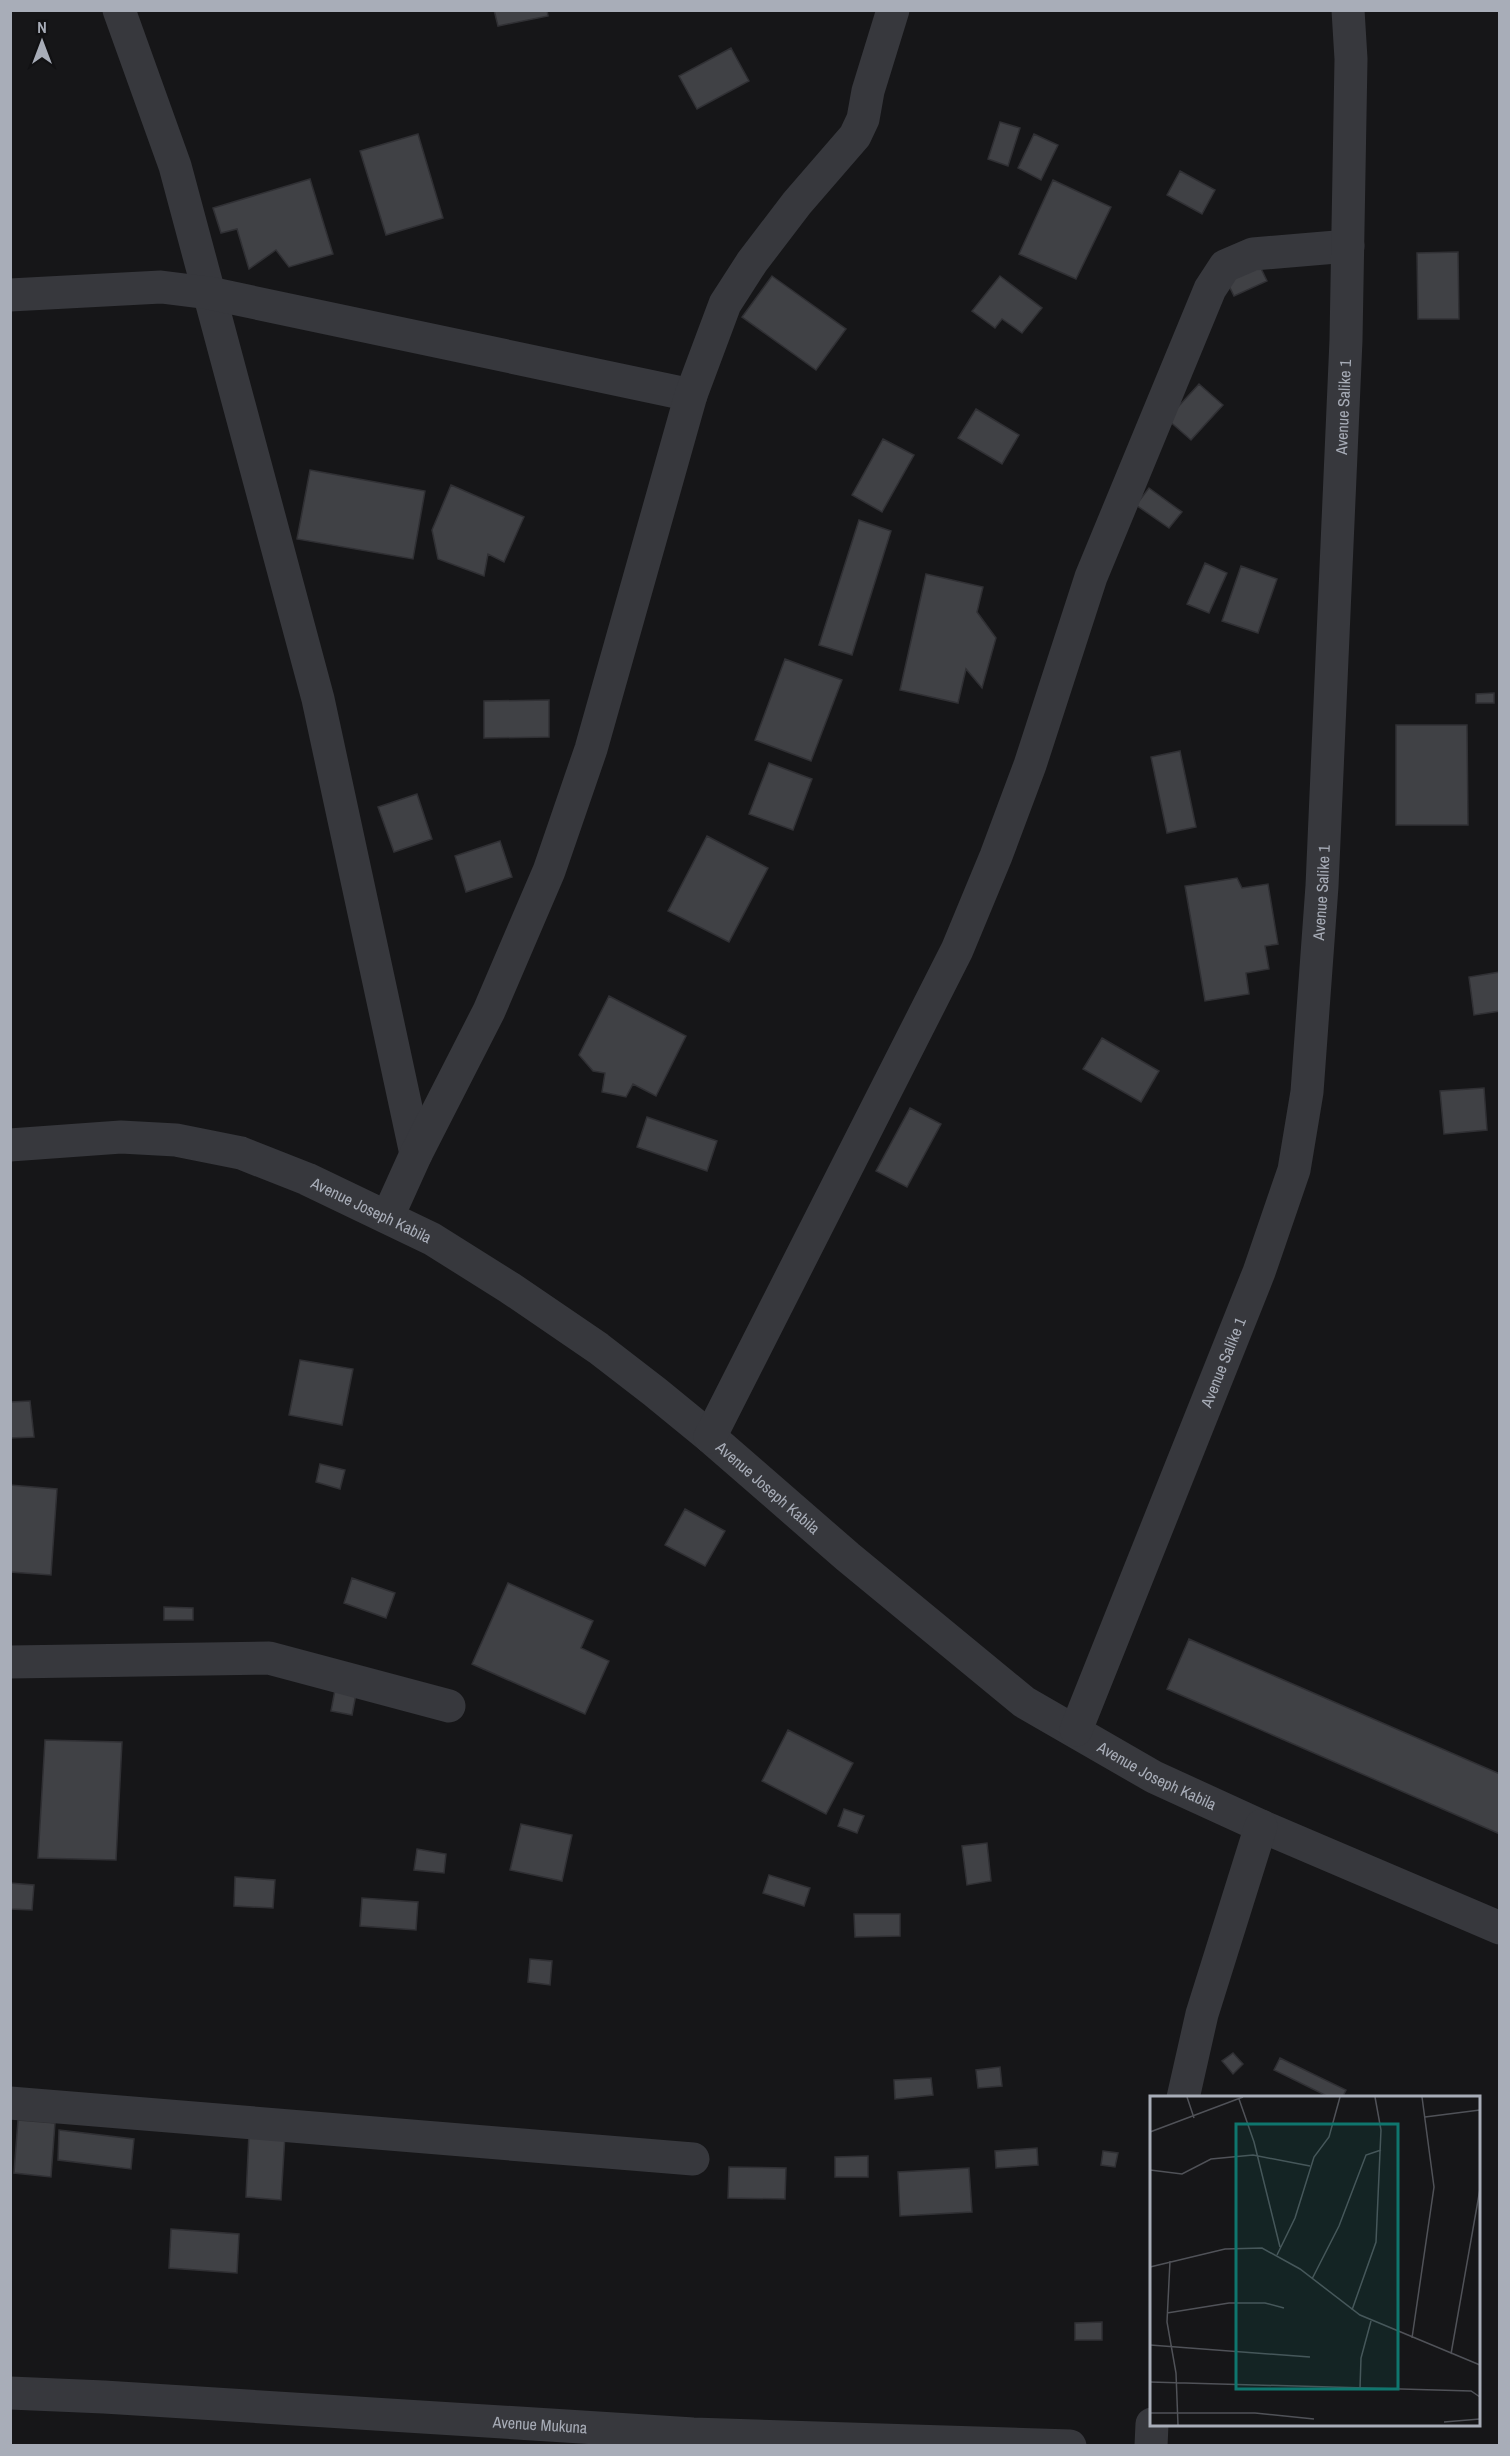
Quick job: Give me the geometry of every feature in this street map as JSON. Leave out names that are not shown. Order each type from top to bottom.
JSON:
[{"type":"street","points":[[119,10],[175,166],[318,699],[416,1154]]},
{"type":"street","points":[[388,1216],[416,1154],[489,1011],[549,871],[591,749],[691,395],[725,304],[752,262],[797,203],[855,136],[863,119],[868,91],[893,10]]},
{"type":"street","name":"Avenue Salike 1","points":[[1076,1730],[1259,1272],[1294,1170],[1307,1092],[1322,886],[1345,352],[1351,59],[1348,10]]},
{"type":"street","points":[[710,1437],[957,950],[1030,765],[1091,577],[1210,290],[1225,266],[1253,254],[1347,246]]},
{"type":"street","points":[[10,296],[161,287],[209,293],[691,395]]},
{"type":"street","name":"Avenue Joseph Kabila","points":[[10,1145],[121,1137],[176,1140],[242,1153],[307,1179],[432,1239],[598,1348],[710,1437],[848,1557],[1024,1702],[1154,1777],[1261,1826],[1500,1928]]},
{"type":"street","points":[[10,1662],[269,1658],[449,1706]]},
{"type":"street","points":[[1183,2096],[1202,2014],[1261,1826]]},
{"type":"street","points":[[10,2103],[693,2159]]},
{"type":"street","name":"Avenue Mukuna","points":[[10,2393],[693,2434],[1070,2445]]},
{"type":"street","points":[[1151,2445],[1152,2426]]},
{"type":"building","points":[[494,10],[547,10],[548,16],[498,26]]},
{"type":"building","points":[[731,48],[749,81],[697,109],[679,76]]},
{"type":"building","points":[[1000,122],[1020,128],[1008,166],[988,159]]},
{"type":"building","points":[[418,134],[443,218],[386,235],[360,151]]},
{"type":"building","points":[[1034,134],[1058,145],[1041,180],[1018,168]]},
{"type":"building","points":[[1180,171],[1215,190],[1202,214],[1167,195]]},
{"type":"building","points":[[310,179],[333,254],[289,267],[276,250],[249,269],[237,229],[221,233],[213,208]]},
{"type":"building","points":[[1053,180],[1111,207],[1076,279],[1019,254]]},
{"type":"building","points":[[1458,252],[1459,319],[1418,319],[1417,253]]},
{"type":"building","points":[[1255,256],[1267,281],[1234,296],[1222,271]]},
{"type":"building","points":[[772,276],[846,329],[816,370],[742,317]]},
{"type":"building","points":[[1000,276],[1042,308],[1022,333],[1002,319],[995,328],[972,311]]},
{"type":"building","points":[[1199,384],[1223,405],[1191,440],[1167,419]]},
{"type":"building","points":[[976,409],[1019,435],[1002,464],[958,438]]},
{"type":"building","points":[[883,439],[914,455],[882,512],[852,495]]},
{"type":"building","points":[[310,470],[425,491],[413,559],[297,539]]},
{"type":"building","points":[[451,485],[524,517],[504,562],[488,554],[484,576],[438,559],[432,530]]},
{"type":"building","points":[[1149,488],[1182,512],[1169,528],[1136,505]]},
{"type":"building","points":[[859,520],[891,531],[852,655],[819,645]]},
{"type":"building","points":[[1205,563],[1227,573],[1209,613],[1187,604]]},
{"type":"building","points":[[1241,566],[1277,579],[1258,633],[1222,621]]},
{"type":"building","points":[[926,574],[983,587],[977,612],[996,638],[982,688],[966,669],[958,703],[900,690]]},
{"type":"building","points":[[785,659],[842,680],[811,761],[755,740]]},
{"type":"building","points":[[1494,693],[1494,703],[1476,703],[1476,694]]},
{"type":"building","points":[[549,700],[549,737],[484,738],[484,701]]},
{"type":"building","points":[[1396,725],[1467,725],[1468,825],[1396,825]]},
{"type":"building","points":[[1180,751],[1196,827],[1167,833],[1151,757]]},
{"type":"building","points":[[769,763],[812,779],[793,830],[749,814]]},
{"type":"building","points":[[417,794],[432,839],[394,852],[378,807]]},
{"type":"building","points":[[707,836],[768,868],[729,942],[668,911]]},
{"type":"building","points":[[500,841],[512,877],[466,892],[455,856]]},
{"type":"building","points":[[1237,878],[1242,888],[1268,884],[1278,944],[1265,946],[1269,969],[1246,973],[1249,994],[1205,1001],[1185,886]]},
{"type":"building","points":[[1500,972],[1500,1011],[1474,1015],[1469,977]]},
{"type":"building","points":[[609,996],[686,1036],[656,1096],[633,1084],[626,1097],[602,1092],[605,1073],[593,1071],[579,1055]]},
{"type":"building","points":[[1102,1038],[1159,1071],[1141,1102],[1083,1069]]},
{"type":"building","points":[[1484,1088],[1487,1130],[1444,1134],[1440,1091]]},
{"type":"building","points":[[910,1108],[941,1124],[907,1187],[876,1171]]},
{"type":"building","points":[[647,1117],[717,1141],[707,1171],[637,1147]]},
{"type":"building","points":[[300,1360],[353,1369],[342,1425],[289,1415]]},
{"type":"building","points":[[30,1401],[34,1437],[10,1438],[10,1402]]},
{"type":"building","points":[[320,1464],[345,1470],[340,1489],[316,1482]]},
{"type":"building","points":[[10,1485],[57,1489],[51,1575],[10,1572]]},
{"type":"building","points":[[685,1509],[725,1531],[705,1566],[665,1545]]},
{"type":"building","points":[[352,1578],[395,1593],[386,1618],[344,1603]]},
{"type":"building","points":[[508,1583],[593,1621],[581,1648],[609,1661],[585,1714],[472,1664]]},
{"type":"building","points":[[164,1607],[193,1608],[193,1620],[164,1620]]},
{"type":"building","points":[[1189,1639],[1500,1774],[1500,1834],[1167,1689]]},
{"type":"building","points":[[335,1690],[356,1694],[352,1715],[331,1711]]},
{"type":"building","points":[[788,1730],[853,1763],[826,1814],[762,1781]]},
{"type":"building","points":[[45,1740],[122,1742],[116,1860],[38,1858]]},
{"type":"building","points":[[844,1809],[864,1816],[857,1833],[838,1826]]},
{"type":"building","points":[[521,1824],[572,1835],[562,1881],[510,1870]]},
{"type":"building","points":[[987,1843],[991,1881],[967,1885],[962,1846]]},
{"type":"building","points":[[417,1849],[446,1854],[444,1873],[414,1870]]},
{"type":"building","points":[[769,1875],[810,1888],[804,1906],[763,1893]]},
{"type":"building","points":[[235,1877],[275,1880],[273,1908],[234,1906]]},
{"type":"building","points":[[10,1883],[34,1885],[32,1910],[10,1909]]},
{"type":"building","points":[[362,1898],[418,1902],[416,1930],[360,1926]]},
{"type":"building","points":[[854,1914],[900,1914],[900,1936],[855,1937]]},
{"type":"building","points":[[530,1959],[552,1961],[550,1985],[528,1982]]},
{"type":"building","points":[[1233,2053],[1243,2064],[1233,2074],[1222,2061]]},
{"type":"building","points":[[1280,2058],[1346,2090],[1343,2096],[1327,2096],[1274,2070]]},
{"type":"building","points":[[1000,2067],[1002,2086],[978,2088],[976,2070]]},
{"type":"building","points":[[931,2078],[933,2095],[895,2099],[894,2080]]},
{"type":"building","points":[[18,2120],[55,2123],[51,2177],[14,2173]]},
{"type":"building","points":[[59,2130],[134,2139],[131,2169],[58,2160]]},
{"type":"building","points":[[249,2133],[285,2135],[281,2200],[246,2197]]},
{"type":"building","points":[[1037,2148],[1038,2165],[996,2168],[995,2151]]},
{"type":"building","points":[[1103,2151],[1118,2153],[1115,2167],[1101,2165]]},
{"type":"building","points":[[868,2156],[868,2177],[835,2177],[835,2157]]},
{"type":"building","points":[[729,2167],[786,2168],[785,2199],[728,2198]]},
{"type":"building","points":[[969,2168],[972,2212],[900,2216],[898,2172]]},
{"type":"building","points":[[171,2229],[239,2234],[237,2273],[169,2268]]},
{"type":"building","points":[[1102,2322],[1102,2340],[1075,2340],[1075,2323]]}]
